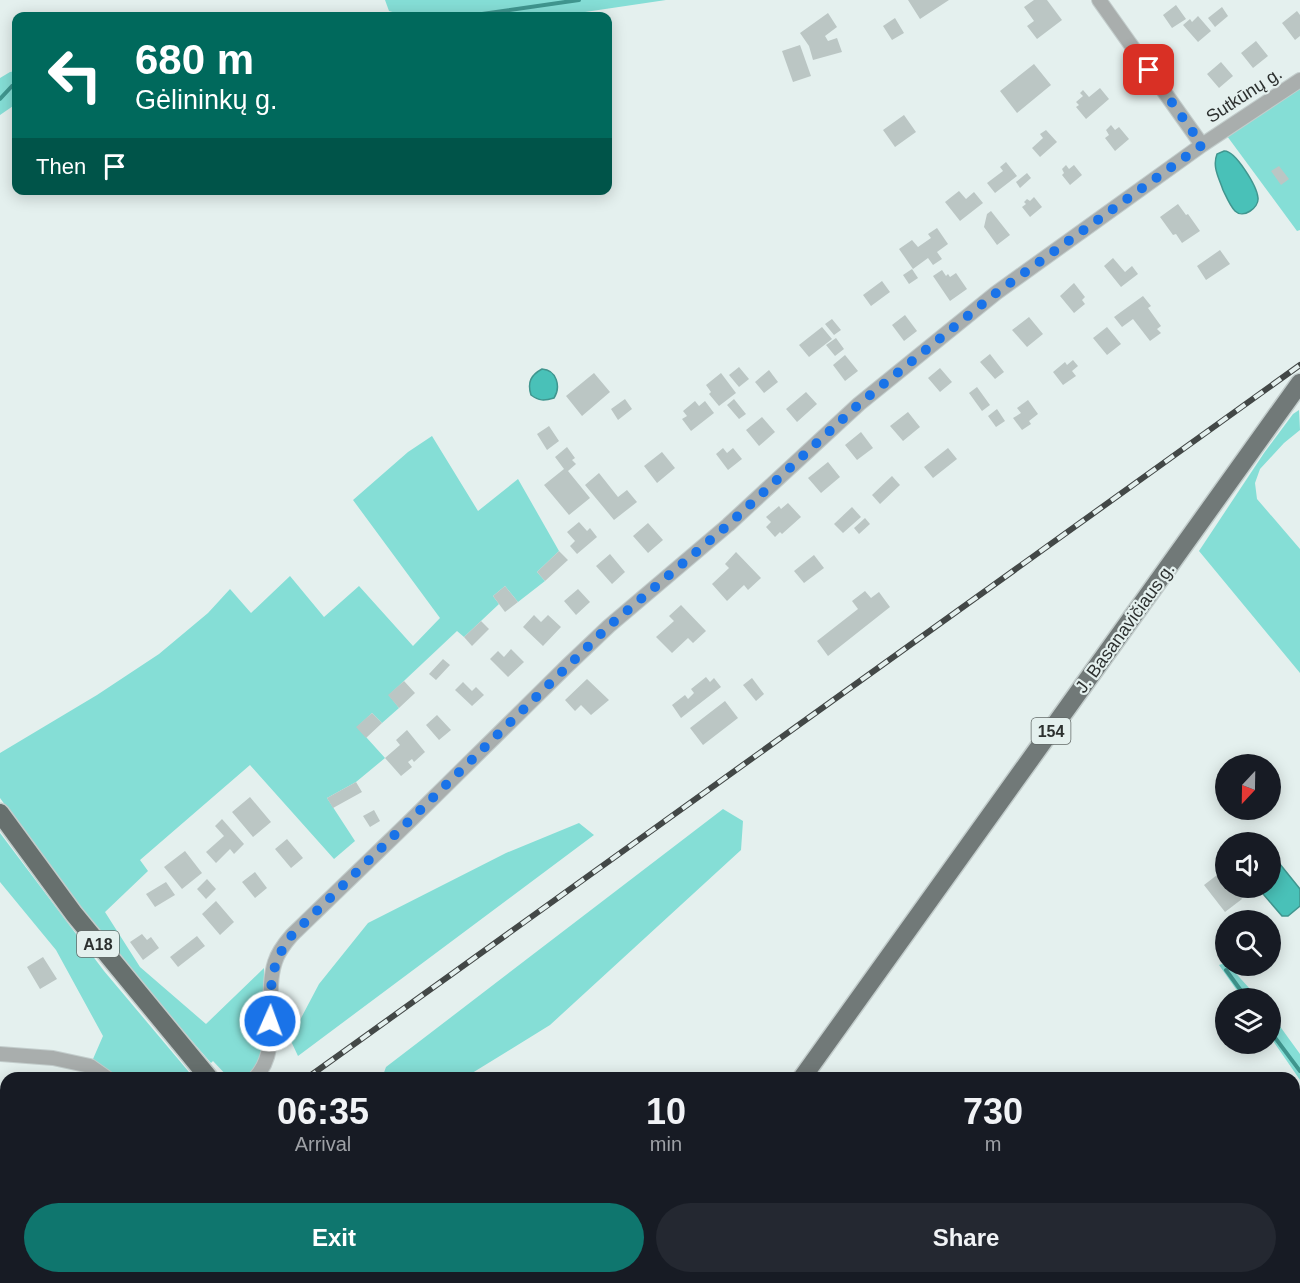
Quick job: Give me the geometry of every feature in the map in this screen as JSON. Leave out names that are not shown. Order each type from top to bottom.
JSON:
[{"type":"highway","name":"A18","points":[[0,813],[74,914],[203,1072]]},
{"type":"main road","name":"J. Basanavičiaus g.","points":[[806,1072],[1300,383]]},
{"type":"street","points":[[1098,0],[1202,145]]},
{"type":"street","name":"Sutkūnų g.","points":[[261,1072],[269,1045],[272,977],[281,949],[292,935],[576,657],[728,525],[859,404],[996,293],[1202,145],[1300,80]]},
{"type":"street","points":[[0,1054],[53,1058],[90,1066],[98,1072]]},
{"type":"shaded area","points":[[385,0],[666,0],[585,12],[389,11]]},
{"type":"shaded area","points":[[12,72],[12,107],[0,115],[0,78]]},
{"type":"shaded area","points":[[1300,87],[1300,230],[1297,231],[1227,136]]},
{"type":"shaded area","points":[[1224,151],[1229,152],[1239,162],[1257,192],[1258,202],[1246,213],[1238,213],[1233,209],[1218,177],[1217,154]]},
{"type":"shaded area","points":[[542,369],[551,372],[557,384],[554,398],[547,400],[531,395],[529,386],[531,379]]},
{"type":"shaded area","points":[[1299,410],[1300,430],[1284,443],[1260,469],[1255,483],[1257,499],[1300,549],[1300,673],[1199,551],[1264,453],[1293,414]]},
{"type":"shaded area","points":[[432,436],[478,511],[518,479],[559,551],[537,572],[545,581],[518,602],[505,586],[493,596],[499,604],[464,637],[457,631],[389,695],[399,708],[382,723],[372,713],[357,727],[385,758],[356,782],[327,798],[355,841],[334,859],[250,765],[140,860],[148,871],[105,912],[140,967],[206,1024],[264,968],[263,1050],[258,1066],[252,1072],[223,1072],[213,1061],[211,1063],[128,967],[59,879],[0,798],[0,753],[97,695],[159,654],[208,613],[230,589],[251,613],[290,576],[324,617],[359,586],[413,646],[440,618],[353,500],[408,452]]},
{"type":"shaded area","points":[[723,809],[743,821],[741,850],[550,1025],[474,1072],[384,1072],[386,1067]]},
{"type":"shaded area","points":[[579,823],[594,835],[298,1056],[290,1039],[319,984],[368,923],[506,853]]},
{"type":"shaded area","points":[[0,833],[104,971],[189,1072],[107,1072],[93,1059],[103,1036],[56,950],[0,882]]},
{"type":"shaded area","points":[[1281,865],[1300,889],[1300,906],[1288,916],[1282,916],[1281,910],[1277,910],[1267,898],[1281,898]]},
{"type":"shaded area","points":[[1227,976],[1238,976],[1249,988],[1235,988]]},
{"type":"shaded area","points":[[1281,1028],[1300,1054],[1300,1072],[1294,1072],[1281,1052]]},
{"type":"building","points":[[908,0],[949,0],[920,19]]},
{"type":"building","points":[[1034,0],[1047,0],[1062,20],[1037,39],[1027,26],[1034,21],[1024,7]]},
{"type":"building","points":[[1176,5],[1186,19],[1172,28],[1163,15]]},
{"type":"building","points":[[1222,7],[1228,16],[1215,27],[1208,18]]},
{"type":"building","points":[[1297,11],[1300,15],[1300,36],[1295,40],[1282,23]]},
{"type":"building","points":[[828,13],[837,27],[825,36],[828,41],[837,38],[842,52],[813,60],[809,46],[800,33]]},
{"type":"building","points":[[1198,16],[1211,31],[1198,42],[1183,25],[1190,19],[1192,22]]},
{"type":"building","points":[[895,18],[904,33],[892,40],[883,26]]},
{"type":"building","points":[[1256,41],[1268,56],[1253,68],[1241,53]]},
{"type":"building","points":[[800,45],[811,76],[793,82],[782,51]]},
{"type":"building","points":[[1221,62],[1233,76],[1219,88],[1207,74]]},
{"type":"building","points":[[1034,64],[1051,85],[1017,113],[1000,91]]},
{"type":"building","points":[[1100,88],[1109,99],[1086,119],[1076,107],[1079,105],[1076,102],[1083,96],[1080,93],[1083,90],[1089,97]]},
{"type":"building","points":[[904,115],[916,132],[895,147],[883,130]]},
{"type":"building","points":[[1111,125],[1115,130],[1119,127],[1129,139],[1115,151],[1105,138],[1109,135],[1106,130]]},
{"type":"building","points":[[1046,130],[1057,142],[1040,157],[1032,148],[1043,138],[1040,134]]},
{"type":"building","points":[[1006,162],[1017,176],[995,193],[987,183],[1003,171],[1000,167]]},
{"type":"building","points":[[1066,165],[1069,169],[1074,165],[1082,175],[1070,185],[1062,175],[1064,173],[1062,169]]},
{"type":"building","points":[[1279,166],[1289,179],[1281,185],[1271,171]]},
{"type":"building","points":[[1027,173],[1031,178],[1020,188],[1016,182]]},
{"type":"building","points":[[959,191],[966,199],[974,192],[983,203],[960,221],[945,202]]},
{"type":"building","points":[[1034,197],[1042,207],[1030,217],[1022,207],[1026,204],[1024,202],[1027,199],[1030,201]]},
{"type":"building","points":[[1178,204],[1200,231],[1182,243],[1160,217]]},
{"type":"building","points":[[991,211],[1010,235],[997,245],[984,227],[987,214]]},
{"type":"building","points":[[937,228],[948,244],[937,252],[942,259],[933,265],[928,258],[913,269],[899,249],[912,240],[918,247],[931,238],[928,234]]},
{"type":"building","points":[[1220,250],[1230,264],[1206,280],[1197,266]]},
{"type":"building","points":[[1113,258],[1125,272],[1132,266],[1138,274],[1121,287],[1104,266]]},
{"type":"building","points":[[912,269],[918,278],[909,284],[903,275]]},
{"type":"building","points":[[942,270],[946,276],[948,274],[950,277],[956,273],[967,289],[950,301],[933,276]]},
{"type":"building","points":[[882,281],[890,292],[871,306],[863,295]]},
{"type":"building","points":[[1074,283],[1085,297],[1082,300],[1085,304],[1074,313],[1060,296]]},
{"type":"building","points":[[1143,296],[1151,306],[1148,308],[1161,326],[1157,329],[1161,333],[1150,341],[1133,319],[1122,327],[1114,317]]},
{"type":"building","points":[[905,315],[917,331],[904,341],[892,325]]},
{"type":"building","points":[[1029,317],[1043,334],[1027,347],[1012,330]]},
{"type":"building","points":[[832,319],[841,330],[834,335],[825,324]]},
{"type":"building","points":[[822,327],[832,339],[809,357],[799,345]]},
{"type":"building","points":[[1107,327],[1121,344],[1107,355],[1093,338]]},
{"type":"building","points":[[836,338],[844,349],[835,356],[826,345]]},
{"type":"building","points":[[990,354],[1004,372],[995,379],[980,362]]},
{"type":"building","points":[[845,355],[858,371],[845,381],[833,365]]},
{"type":"building","points":[[1073,360],[1078,366],[1072,371],[1076,376],[1063,385],[1053,372],[1065,362],[1067,365]]},
{"type":"building","points":[[739,367],[749,379],[739,387],[729,375]]},
{"type":"building","points":[[940,368],[952,382],[940,392],[928,378]]},
{"type":"building","points":[[769,370],[778,382],[764,393],[755,382]]},
{"type":"building","points":[[594,373],[610,392],[582,416],[566,396]]},
{"type":"building","points":[[721,373],[736,393],[719,406],[709,394],[711,392],[706,385]]},
{"type":"building","points":[[977,387],[990,405],[982,411],[969,393]]},
{"type":"building","points":[[806,392],[817,404],[797,422],[786,409]]},
{"type":"building","points":[[625,399],[632,409],[618,420],[611,409]]},
{"type":"building","points":[[734,399],[746,414],[739,419],[727,405]]},
{"type":"building","points":[[1028,400],[1038,414],[1029,421],[1031,424],[1022,430],[1013,418],[1021,413],[1017,408]]},
{"type":"building","points":[[695,401],[699,406],[705,401],[714,413],[691,431],[682,419],[687,416],[683,411]]},
{"type":"building","points":[[997,409],[1005,421],[996,427],[988,416]]},
{"type":"building","points":[[908,412],[920,427],[903,441],[890,426]]},
{"type":"building","points":[[762,417],[775,432],[759,446],[746,430]]},
{"type":"building","points":[[549,426],[559,441],[547,450],[537,434]]},
{"type":"building","points":[[861,432],[873,448],[857,460],[845,445]]},
{"type":"building","points":[[567,447],[575,458],[572,460],[576,464],[568,471],[590,498],[569,515],[544,485],[564,469],[555,457]]},
{"type":"building","points":[[723,448],[727,453],[733,448],[742,459],[728,470],[716,454]]},
{"type":"building","points":[[948,448],[957,459],[933,478],[924,467]]},
{"type":"building","points":[[662,452],[675,468],[657,483],[644,466]]},
{"type":"building","points":[[828,462],[840,477],[821,493],[808,478]]},
{"type":"building","points":[[599,473],[618,497],[627,490],[637,502],[614,520],[585,485]]},
{"type":"building","points":[[892,476],[900,485],[880,504],[872,495]]},
{"type":"building","points":[[788,503],[801,517],[782,534],[780,532],[775,537],[766,527],[771,522],[766,517],[779,506],[781,509]]},
{"type":"building","points":[[852,507],[861,517],[843,533],[834,524]]},
{"type":"building","points":[[865,518],[870,524],[859,534],[854,528]]},
{"type":"building","points":[[579,522],[587,531],[590,528],[597,537],[577,554],[570,546],[575,541],[567,532]]},
{"type":"building","points":[[648,523],[663,540],[648,553],[633,536]]},
{"type":"building","points":[[559,551],[568,560],[545,581],[537,572]]},
{"type":"building","points":[[736,552],[761,578],[748,590],[744,585],[727,601],[712,584],[729,568],[725,564]]},
{"type":"building","points":[[610,554],[625,572],[612,584],[596,566]]},
{"type":"building","points":[[814,555],[824,568],[804,583],[794,571]]},
{"type":"building","points":[[505,586],[518,602],[505,612],[493,596]]},
{"type":"building","points":[[578,589],[590,602],[576,615],[564,601]]},
{"type":"building","points":[[865,591],[871,598],[879,592],[890,607],[828,656],[817,641],[858,609],[852,601]]},
{"type":"building","points":[[681,605],[706,631],[693,643],[688,638],[672,653],[656,637],[674,621],[669,616]]},
{"type":"building","points":[[534,615],[541,622],[548,615],[561,627],[543,646],[523,627]]},
{"type":"building","points":[[481,621],[489,629],[472,646],[464,637]]},
{"type":"building","points":[[511,649],[524,662],[508,677],[490,659],[498,651],[504,657]]},
{"type":"building","points":[[443,659],[450,665],[436,680],[429,674]]},
{"type":"building","points":[[706,677],[710,682],[714,678],[721,687],[681,718],[672,705],[685,695],[688,699],[694,693],[691,689]]},
{"type":"building","points":[[752,678],[764,694],[756,701],[743,685]]},
{"type":"building","points":[[587,679],[609,700],[591,715],[581,705],[575,711],[565,700]]},
{"type":"building","points":[[404,681],[415,693],[399,708],[388,695]]},
{"type":"building","points":[[463,682],[472,691],[476,687],[484,695],[472,706],[455,690]]},
{"type":"building","points":[[725,701],[738,718],[703,745],[690,728]]},
{"type":"building","points":[[372,713],[382,723],[366,738],[356,727]]},
{"type":"building","points":[[437,715],[451,730],[439,740],[426,725]]},
{"type":"building","points":[[407,730],[425,752],[414,762],[412,759],[408,762],[412,767],[401,776],[385,758],[400,745],[396,740]]},
{"type":"building","points":[[356,782],[362,792],[333,808],[327,798]]},
{"type":"building","points":[[250,797],[271,822],[253,837],[232,812]]},
{"type":"building","points":[[374,810],[380,821],[370,827],[363,816]]},
{"type":"building","points":[[222,819],[244,844],[234,854],[230,849],[216,863],[206,852],[224,836],[215,826]]},
{"type":"building","points":[[287,839],[303,858],[291,868],[275,849]]},
{"type":"building","points":[[185,851],[202,873],[182,889],[164,867]]},
{"type":"building","points":[[255,872],[267,888],[255,898],[242,882]]},
{"type":"building","points":[[1215,877],[1215,898],[1242,899],[1228,910],[1223,910],[1204,885]]},
{"type":"building","points":[[207,879],[216,889],[206,899],[197,889]]},
{"type":"building","points":[[166,882],[175,895],[155,907],[146,894]]},
{"type":"building","points":[[216,901],[234,922],[220,935],[202,914]]},
{"type":"building","points":[[142,934],[147,940],[151,937],[159,948],[143,960],[130,942]]},
{"type":"building","points":[[197,936],[205,946],[178,967],[170,957]]},
{"type":"building","points":[[43,957],[57,979],[40,989],[27,967]]},
{"type":"waterway","points":[[496,12],[579,0]]},
{"type":"waterway","points":[[0,99],[12,86]]},
{"type":"waterway","points":[[1230,976],[1239,988]]},
{"type":"waterway","points":[[1281,1046],[1300,1071]]},
{"type":"railway","points":[[315,1072],[1300,365]]},
{"type":"route","points":[[270,1021],[275,962],[281,949],[292,935],[609,626],[728,525],[859,404],[912,359],[996,293],[1202,145],[1149,70]]}]
